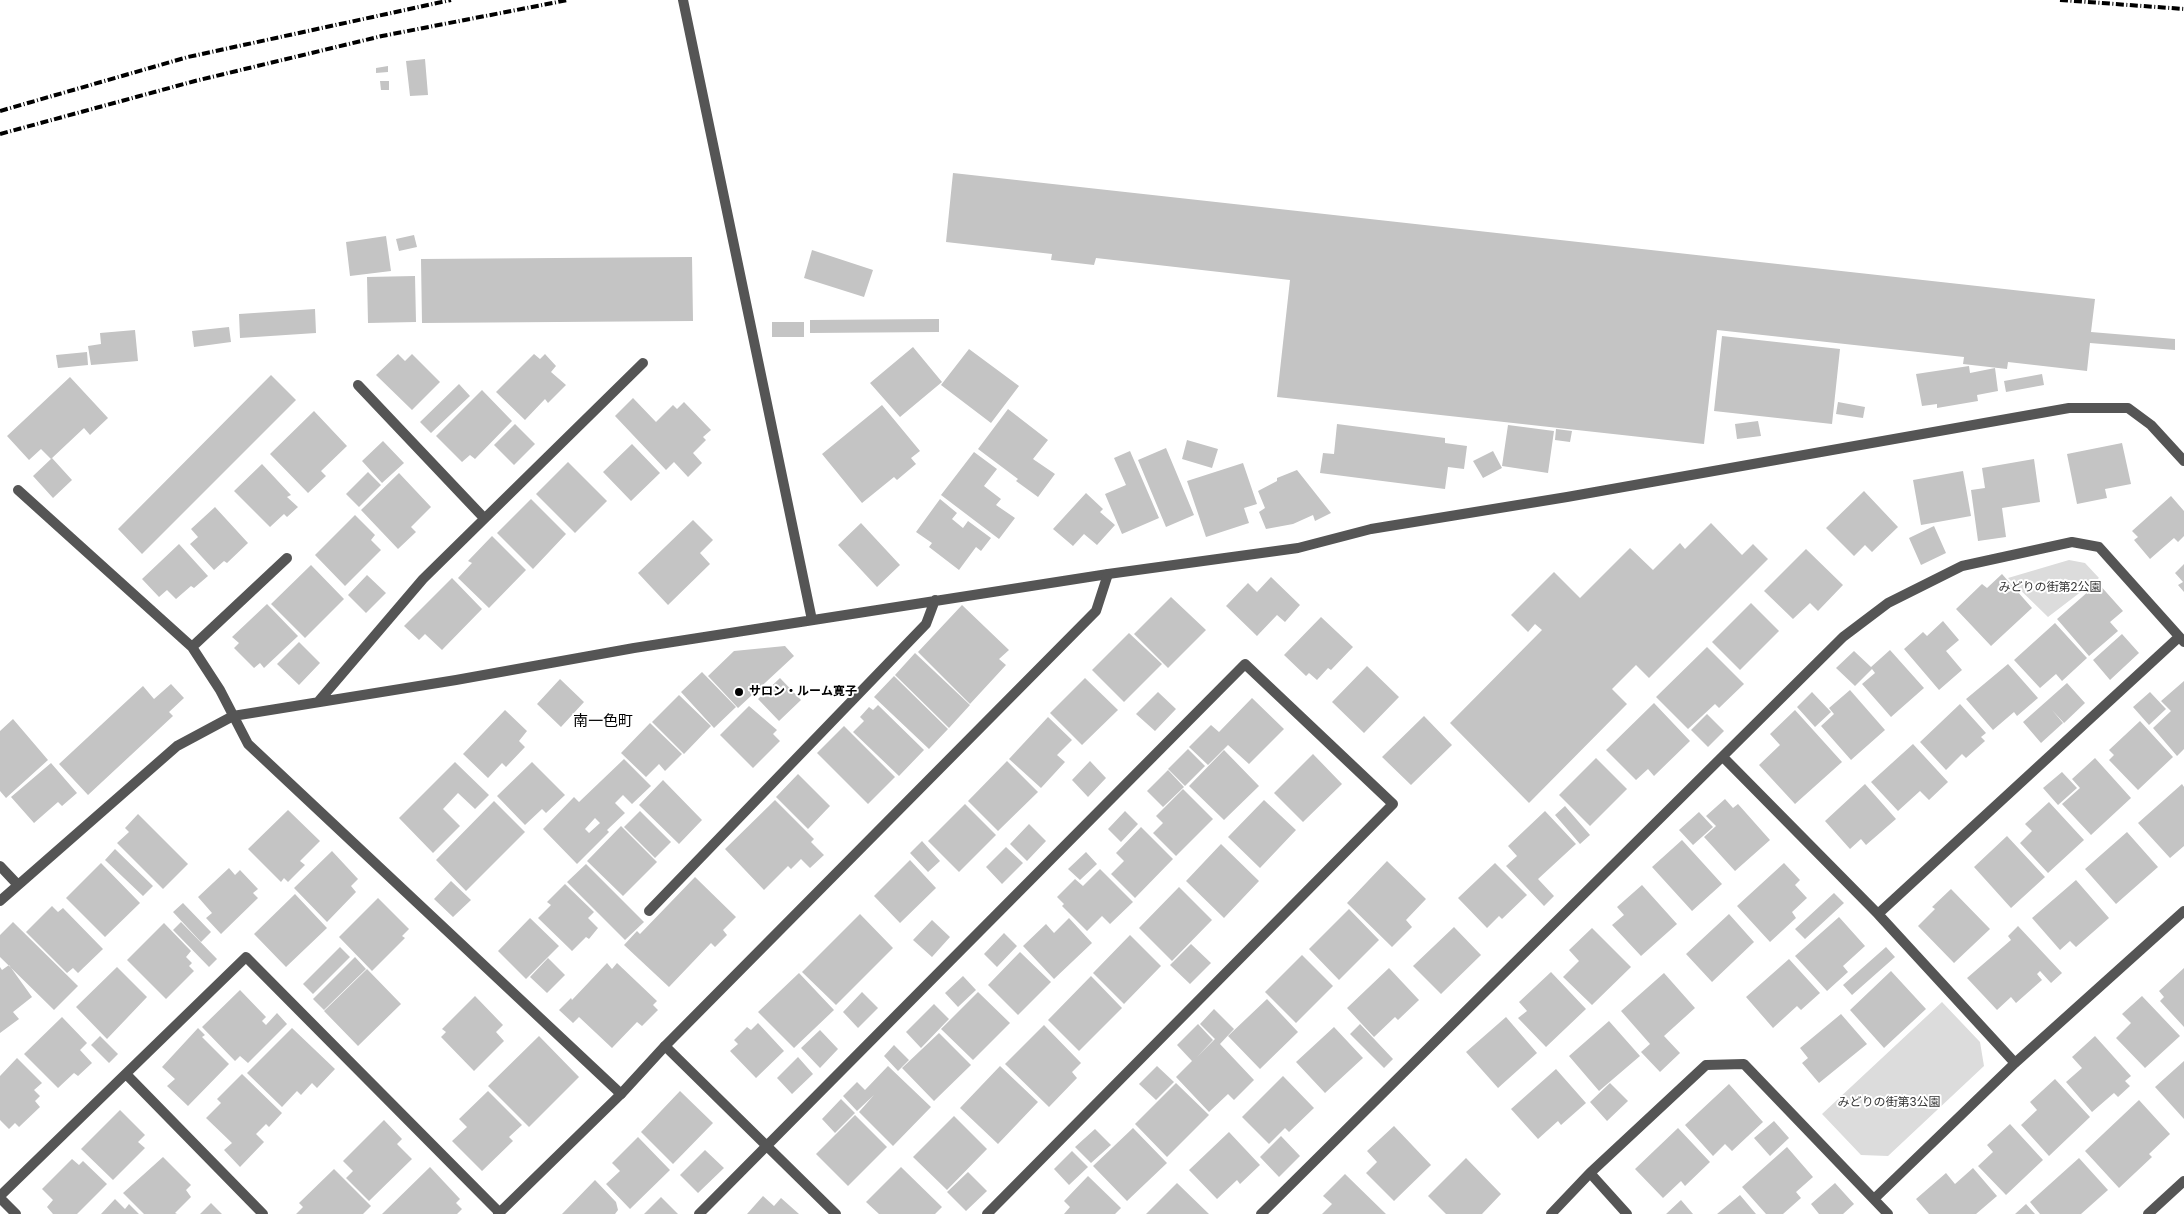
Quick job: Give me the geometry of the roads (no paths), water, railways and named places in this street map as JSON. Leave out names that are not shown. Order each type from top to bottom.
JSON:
[{"type":"street","points":[[683,0],[812,620]]},
{"type":"street","points":[[318,702],[423,579],[643,363]]},
{"type":"street","points":[[358,385],[484,518]]},
{"type":"street","points":[[0,901],[177,746],[233,716],[634,648],[935,600],[1298,548],[1371,529],[1567,497],[2069,408],[2128,408],[2151,425],[2184,461]]},
{"type":"street","points":[[18,490],[192,646],[220,690],[248,744],[621,1094]]},
{"type":"street","points":[[1261,1214],[1843,636],[1888,603],[1962,566],[2072,542],[2099,547],[2182,640],[1878,914]]},
{"type":"street","points":[[192,646],[287,558]]},
{"type":"street","points":[[16,1214],[0,1197],[246,957],[499,1213],[621,1094],[666,1046],[1096,611],[1108,574]]},
{"type":"street","points":[[649,910],[926,624],[935,600]]},
{"type":"street","points":[[699,1214],[1245,664],[1393,804],[987,1214]]},
{"type":"street","points":[[1723,757],[1878,914],[2015,1063]]},
{"type":"street","points":[[0,866],[18,885]]},
{"type":"street","points":[[1874,1199],[2015,1063],[2184,911]]},
{"type":"street","points":[[666,1046],[836,1214]]},
{"type":"street","points":[[1551,1214],[1590,1173],[1706,1064],[1744,1064],[1888,1214]]},
{"type":"street","points":[[126,1074],[263,1214]]},
{"type":"street","points":[[1590,1173],[1626,1214]]},
{"type":"street","points":[[2148,1214],[2184,1181]]},
{"type":"railway","points":[[0,111],[188,57],[451,0]]},
{"type":"railway","points":[[0,134],[195,81],[382,36],[568,0]]},
{"type":"railway","points":[[2060,0],[2184,9]]},
{"type":"place","name":"サロン・ルーム寛子","points":[[739,692]]},
{"type":"district","name":"南一色町","points":[[603,722]]},
{"type":"park label","name":"みどりの街第2公園","points":[[2050,588]]},
{"type":"park label","name":"みどりの街第3公園","points":[[1889,1103]]}]
